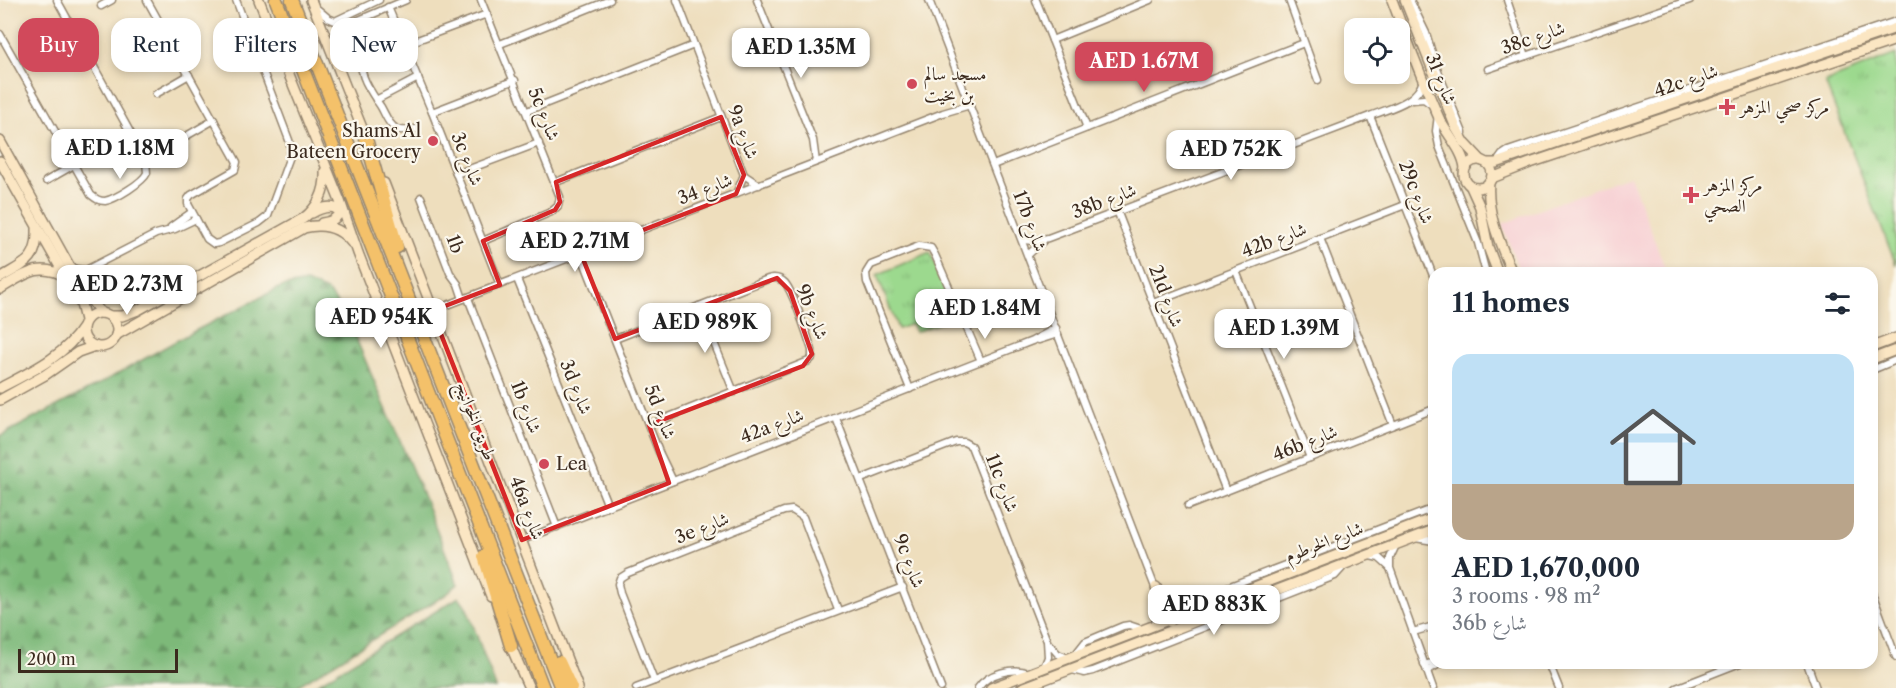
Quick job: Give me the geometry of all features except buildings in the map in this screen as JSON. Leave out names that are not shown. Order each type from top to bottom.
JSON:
[{"type":"highway","name":"طريق الخوانيج","points":[[276,0],[543,688]]},
{"type":"highway","name":"طريق الخوانيج","points":[[292,0],[561,688]]},
{"type":"highway","points":[[366,139],[400,256],[402,281]]},
{"type":"highway","points":[[460,475],[511,646]]},
{"type":"highway","points":[[543,641],[555,654],[571,688]]},
{"type":"street","points":[[0,34],[91,195],[105,201],[142,181],[148,167],[57,0]]},
{"type":"street","points":[[101,6],[112,0]]},
{"type":"street","points":[[147,0],[157,18]]},
{"type":"street","points":[[187,72],[236,160],[235,170],[189,197],[187,202],[207,239],[214,244],[262,221],[271,210],[291,154],[289,140],[236,0]]},
{"type":"street","points":[[259,0],[340,201],[358,253],[529,688]]},
{"type":"street","points":[[311,2],[327,18],[336,21],[379,0]]},
{"type":"street","name":"5c شارع","points":[[481,0],[560,196],[558,206],[551,212],[483,241]]},
{"type":"street","points":[[500,44],[610,0]]},
{"type":"street","name":"9a شارع","points":[[676,0],[744,175],[759,185]]},
{"type":"street","points":[[757,0],[813,140],[816,162]]},
{"type":"street","name":"17b شارع","points":[[929,0],[1156,587],[1160,608],[1154,625]]},
{"type":"street","points":[[1036,0],[1087,128]]},
{"type":"street","points":[[1052,40],[1150,0]]},
{"type":"street","points":[[1289,0],[1318,80]]},
{"type":"street","name":"شارع 31","points":[[1392,0],[1436,111],[1461,156],[1465,168]]},
{"type":"street","name":"شارع 31","points":[[1405,0],[1450,114],[1465,143],[1489,162]]},
{"type":"street","points":[[1410,0],[1431,47],[1465,143]]},
{"type":"street","points":[[1507,0],[1526,56]]},
{"type":"street","name":"38c شارع","points":[[1488,69],[1690,0]]},
{"type":"street","points":[[363,18],[389,4],[402,1]]},
{"type":"street","points":[[394,18],[402,1]]},
{"type":"street","name":"46a شارع","points":[[311,2],[330,49]]},
{"type":"street","points":[[377,12],[391,18]]},
{"type":"street","points":[[418,40],[487,14]]},
{"type":"street","points":[[1496,267],[1488,247],[1480,207],[1471,187],[1464,179],[1465,168],[1472,161],[1489,162],[1508,151],[1896,21]]},
{"type":"street","name":"42c شارع","points":[[1489,162],[1527,152],[1896,28]]},
{"type":"street","name":"42c شارع","points":[[1490,180],[1530,163],[1896,40]]},
{"type":"street","points":[[993,165],[1304,43]]},
{"type":"street","points":[[527,111],[694,45]]},
{"type":"street","name":"46a شارع","points":[[339,72],[578,688]]},
{"type":"street","points":[[362,72],[376,100],[395,128],[416,129]]},
{"type":"street","name":"3c شارع","points":[[415,72],[500,285]]},
{"type":"street","points":[[156,94],[189,75]]},
{"type":"street","points":[[376,100],[418,78]]},
{"type":"street","points":[[432,112],[515,80]]},
{"type":"street","name":"38b شارع","points":[[1023,240],[1034,241],[1048,238],[1118,213],[1370,116],[1418,93],[1423,80]]},
{"type":"street","points":[[1405,101],[1424,99],[1431,103],[1436,111],[1439,146],[1478,243],[1484,267]]},
{"type":"street","name":"شارع 34","points":[[430,306],[445,306],[517,279],[968,102]]},
{"type":"street","name":"29c شارع","points":[[1370,116],[1430,267]]},
{"type":"street","points":[[556,182],[722,117]]},
{"type":"street","points":[[176,142],[214,120]]},
{"type":"street","points":[[0,141],[81,287],[101,313]]},
{"type":"street","points":[[456,174],[539,142]]},
{"type":"street","points":[[1527,152],[1526,158],[1530,163]]},
{"type":"street","points":[[0,160],[81,304],[85,337],[95,346]]},
{"type":"street","points":[[1489,162],[1490,209],[1510,267]]},
{"type":"street","points":[[304,218],[314,210],[321,199],[326,181],[324,163]]},
{"type":"street","points":[[46,181],[74,165]]},
{"type":"street","name":"9a شارع","points":[[736,194],[744,175]]},
{"type":"street","points":[[1471,187],[1481,188],[1490,180]]},
{"type":"street","name":"1b","points":[[421,197],[448,270],[466,298]]},
{"type":"street","name":"42b شارع","points":[[1153,303],[1405,205]]},
{"type":"street","points":[[0,388],[63,351],[74,340],[92,314],[122,316],[138,310],[304,218],[326,207],[332,206],[336,209],[338,214],[335,220],[298,231],[116,334],[108,344],[78,352],[45,375],[0,400]]},
{"type":"street","points":[[169,230],[192,212]]},
{"type":"street","name":"21d شارع","points":[[1118,213],[1226,491]]},
{"type":"street","points":[[81,287],[81,275],[86,270],[156,234],[196,219]]},
{"type":"street","points":[[0,278],[32,257],[37,245],[37,226]]},
{"type":"street","points":[[310,226],[323,226],[341,232],[349,239],[358,253]]},
{"type":"street","name":"38b شارع","points":[[1028,255],[1048,238]]},
{"type":"street","points":[[1320,238],[1393,425]]},
{"type":"street","points":[[910,389],[867,282],[866,273],[871,266],[920,246],[931,248],[936,255],[979,362]]},
{"type":"street","name":"5d شارع","points":[[583,253],[671,482]]},
{"type":"street","points":[[70,267],[86,270]]},
{"type":"street","points":[[0,289],[39,270],[51,270],[66,278]]},
{"type":"street","points":[[1236,271],[1310,458]]},
{"type":"street","name":"3d شارع","points":[[517,279],[608,506]]},
{"type":"street","name":"9b شارع","points":[[699,306],[768,279],[781,280],[790,291],[812,350],[809,361],[802,366],[734,392]]},
{"type":"street","name":"1b شارع","points":[[466,298],[557,527]]},
{"type":"street","points":[[435,319],[445,306]]},
{"type":"street","points":[[615,339],[699,306],[734,392],[649,425]]},
{"type":"street","points":[[110,316],[116,325],[116,334]]},
{"type":"street","name":"42a شارع","points":[[522,540],[1057,331]]},
{"type":"street","points":[[1878,345],[1896,338]]},
{"type":"street","points":[[1878,357],[1896,350]]},
{"type":"street","points":[[1878,368],[1896,360]]},
{"type":"street","name":"46b شارع","points":[[1188,506],[1428,411]]},
{"type":"street","name":"9c شارع","points":[[838,417],[942,687]]},
{"type":"street","name":"11c شارع","points":[[861,479],[956,442],[964,442],[970,446],[1047,641],[1048,657],[1044,667]]},
{"type":"street","points":[[1202,608],[1217,591],[1428,510]]},
{"type":"street","name":"3e شارع","points":[[654,681],[620,593],[618,584],[620,578],[784,511],[796,511],[803,517],[838,610]]},
{"type":"street","name":"شارع الخرطوم","points":[[992,688],[1428,520]]},
{"type":"street","name":"شارع الخرطوم","points":[[1029,687],[1050,681],[1068,670],[1111,653],[1428,532]]},
{"type":"street","points":[[1414,538],[1428,540]]},
{"type":"street","points":[[1396,545],[1391,554],[1390,568],[1433,688]]},
{"type":"street","points":[[1369,556],[1383,561],[1390,568]]},
{"type":"street","points":[[1068,670],[1084,673],[1093,671],[1333,576],[1346,564]]},
{"type":"street","points":[[636,688],[903,587]]},
{"type":"street","points":[[1111,653],[1119,646],[1170,623],[1156,587]]},
{"type":"street","name":"17b شارع","points":[[1156,587],[1170,605],[1189,612]]},
{"type":"street","points":[[1878,608],[1896,657]]},
{"type":"street","points":[[1413,632],[1428,628]]},
{"type":"street","name":"11c شارع","points":[[1047,641],[1058,654],[1071,657]]},
{"type":"street","points":[[978,688],[985,680],[1009,670],[1018,669],[1029,673]]},
{"type":"street","points":[[1551,669],[1559,688]]},
{"type":"street","points":[[1676,688],[1725,669]]},
{"type":"street","points":[[1809,669],[1816,688]]},
{"type":"highlighted area","points":[[721,117],[744,175],[736,194],[581,254],[615,339],[777,278],[790,291],[812,354],[803,366],[649,425],[669,483],[522,540],[435,319],[445,306],[500,285],[483,241],[555,210],[560,202],[556,182]]},
{"type":"shaded area","points":[[1630,175],[1665,267],[1518,267],[1502,224]]},
{"type":"green space","points":[[1896,54],[1896,265],[1825,82]]},
{"type":"green space","points":[[930,252],[958,316],[915,332],[912,324],[898,329],[877,275]]},
{"type":"green space","points":[[306,282],[327,291],[345,313],[423,495],[458,584],[447,594],[294,688],[0,688],[0,436],[281,287]]},
{"type":"green space","points":[[459,597],[466,606],[496,688],[310,688]]},
{"type":"place","name":"مسجد سالم بن بخيت","points":[[912,84]]},
{"type":"place","name":"مركز صحي المزهر","points":[[1727,107]]},
{"type":"place","name":"Shams Al Bateen Grocery","points":[[433,141]]},
{"type":"place","name":"مركز المزهر الصحي","points":[[1691,195]]},
{"type":"place","name":"Lea","points":[[544,464]]}]
